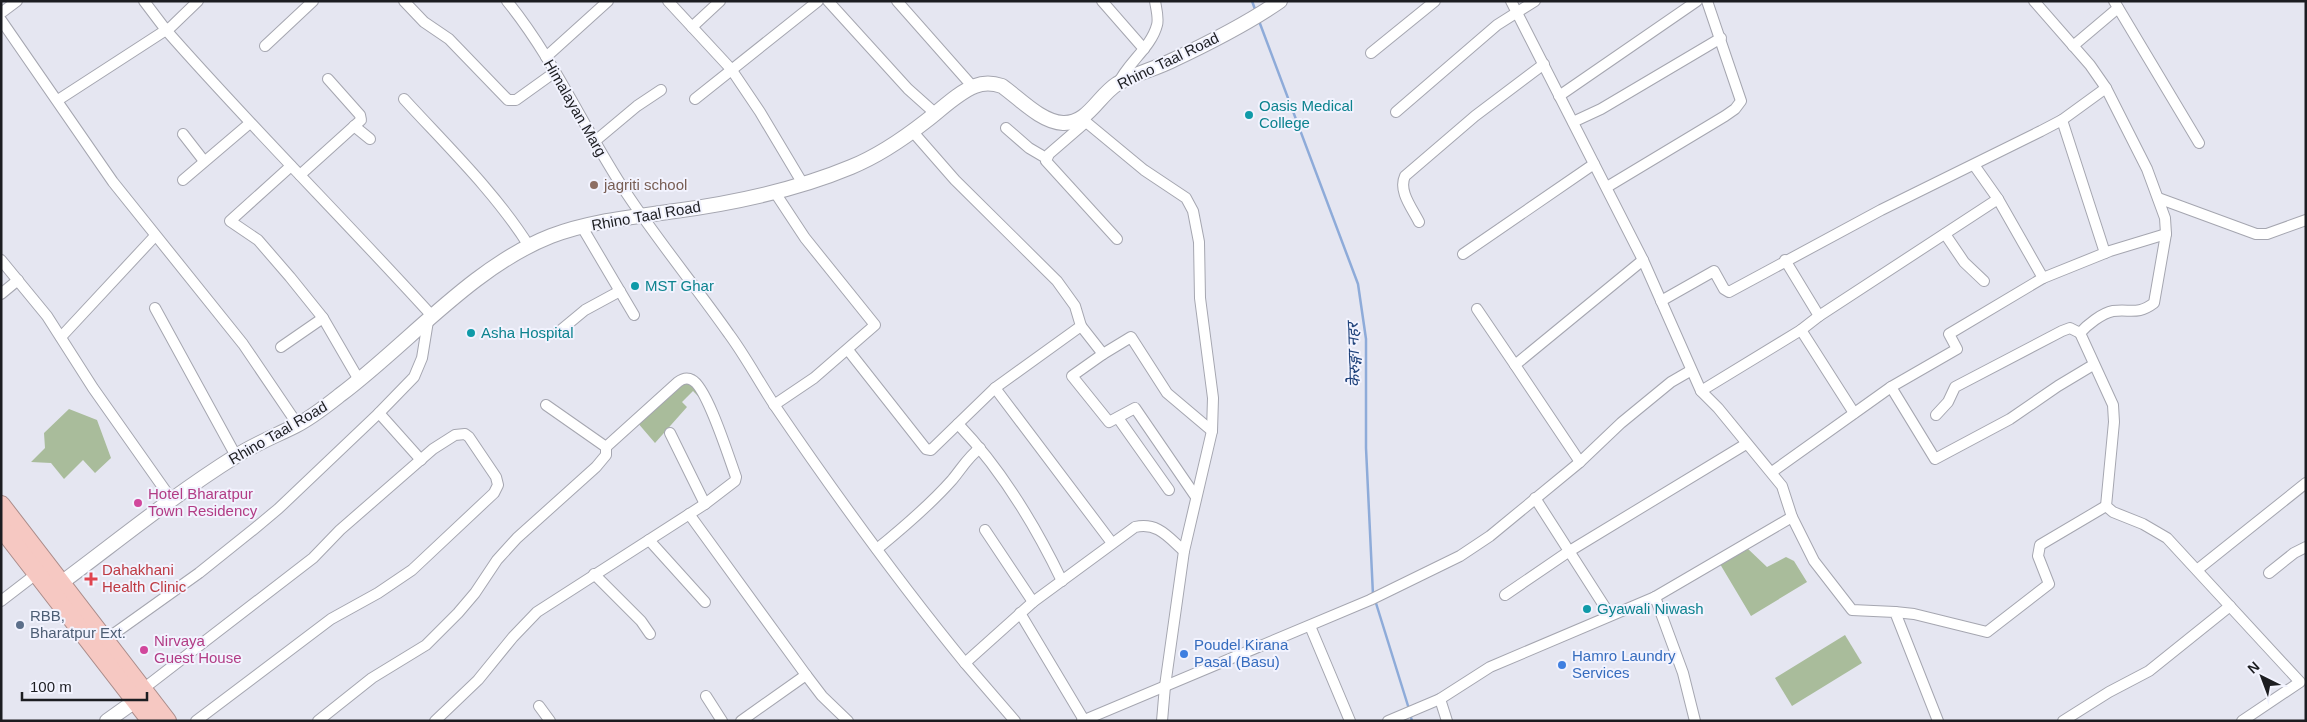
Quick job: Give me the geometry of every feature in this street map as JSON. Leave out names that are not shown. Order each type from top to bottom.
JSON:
[{"type":"highway","points":[[1,505],[56,587],[139,694],[167,721]]},
{"type":"highway","points":[[1,527],[43,569]]},
{"type":"highway","points":[[139,694],[151,721]]},
{"type":"street","points":[[1,13],[17,1]]},
{"type":"street","points":[[100,644],[192,578],[254,529],[278,509],[379,413],[414,377],[422,358],[430,319],[364,241],[250,123],[166,30],[144,1]]},
{"type":"street","points":[[58,100],[171,28],[198,1]]},
{"type":"street","points":[[265,46],[312,1]]},
{"type":"street","points":[[404,1],[424,22],[449,39],[508,100],[516,100],[555,72]]},
{"type":"street","name":"Himalayan Marg","points":[[507,1],[546,57],[594,142],[642,215],[672,259],[731,336],[774,405],[877,548],[965,663],[1015,721]]},
{"type":"street","points":[[546,57],[608,1]]},
{"type":"street","points":[[668,1],[731,70],[760,112],[804,184]]},
{"type":"street","points":[[692,27],[720,1]]},
{"type":"street","points":[[695,99],[818,1]]},
{"type":"street","points":[[828,1],[908,89],[936,114]]},
{"type":"street","points":[[897,1],[973,87],[988,83],[1002,86],[1055,122],[1072,122],[1085,119]]},
{"type":"street","points":[[1102,1],[1144,49]]},
{"type":"street","points":[[1118,84],[1122,75],[1144,49],[1157,24],[1155,1]]},
{"type":"street","name":"Rhino Taal Road","points":[[1085,119],[1103,96],[1118,84],[1174,60],[1259,15],[1280,1]]},
{"type":"street","points":[[1371,53],[1435,1]]},
{"type":"street","points":[[1511,1],[1643,260],[1690,371],[1701,391],[1718,408],[1782,486],[1792,517],[1814,561],[1852,610],[1914,614],[1987,632],[2049,584],[2038,556],[2040,545],[2106,506]]},
{"type":"street","points":[[1396,112],[1426,88],[1480,39],[1516,12],[1535,1]]},
{"type":"street","points":[[1559,96],[1698,1]]},
{"type":"street","points":[[1607,187],[1725,116],[1739,105],[1741,101],[1707,1]]},
{"type":"street","points":[[2034,1],[2106,88],[2135,143],[2165,218],[2166,234],[2154,303],[2138,312],[2111,311],[2086,326],[2080,333]]},
{"type":"street","points":[[2073,46],[2116,5],[2199,143]]},
{"type":"street","points":[[1,20],[6,37],[58,100],[113,182],[243,344],[298,425]]},
{"type":"street","points":[[1573,122],[1601,110],[1720,38]]},
{"type":"street","points":[[1419,222],[1403,189],[1405,176],[1475,116],[1544,64]]},
{"type":"street","points":[[300,175],[361,120],[360,115],[328,79]]},
{"type":"street","name":"Rhino Taal Road","points":[[56,587],[172,500],[236,456],[266,439],[298,425],[359,380],[491,270],[529,246],[552,236],[582,227],[642,215],[719,204],[804,184],[853,166],[913,132],[973,87]]},
{"type":"street","points":[[1661,301],[1714,271],[1724,289],[1728,292],[1785,260],[2062,120],[2106,88]]},
{"type":"street","points":[[594,142],[637,106],[661,90]]},
{"type":"street","points":[[404,99],[507,213],[529,246]]},
{"type":"street","points":[[1046,158],[1085,119]]},
{"type":"street","points":[[1085,119],[1144,170],[1180,193],[1190,204],[1193,211],[1199,242],[1200,298],[1214,398],[1212,431],[1184,551],[1165,686],[1162,721]]},
{"type":"street","points":[[2062,120],[2105,253]]},
{"type":"street","points":[[183,180],[250,123]]},
{"type":"street","points":[[354,126],[370,139]]},
{"type":"street","points":[[1006,128],[1038,155],[1046,158]]},
{"type":"street","points":[[913,132],[955,180],[1057,281],[1075,306],[1081,326],[1103,354]]},
{"type":"street","points":[[183,134],[204,161]]},
{"type":"street","points":[[1046,158],[1047,163],[1118,239]]},
{"type":"street","points":[[1463,254],[1594,164]]},
{"type":"street","points":[[1974,165],[1998,199],[2044,278]]},
{"type":"street","points":[[291,166],[230,220],[258,240],[323,318],[359,380]]},
{"type":"street","points":[[774,191],[805,238],[875,325],[814,378],[774,405]]},
{"type":"street","points":[[2158,198],[2256,234],[2267,234],[2306,220]]},
{"type":"street","points":[[1701,391],[1801,330],[1819,316],[1998,199]]},
{"type":"street","points":[[582,227],[634,315]]},
{"type":"street","points":[[1944,234],[1964,262],[1984,281]]},
{"type":"street","points":[[1772,472],[1891,387],[1957,349],[1949,334],[2044,278],[2105,253],[2166,234]]},
{"type":"street","points":[[61,337],[156,236]]},
{"type":"street","points":[[1,260],[61,337],[93,388],[172,500]]},
{"type":"street","points":[[1515,365],[1643,260]]},
{"type":"street","points":[[1785,260],[1819,316]]},
{"type":"street","points":[[1,294],[18,280]]},
{"type":"street","points":[[556,334],[585,310],[620,291]]},
{"type":"street","points":[[155,308],[236,456]]},
{"type":"street","points":[[1477,310],[1580,462]]},
{"type":"street","points":[[281,348],[323,318]]},
{"type":"street","points":[[848,350],[926,449],[931,450],[995,388],[1081,326]]},
{"type":"street","points":[[1936,415],[1948,402],[1955,387],[2062,331],[2070,328],[2080,333],[2093,365],[2113,405],[2114,422],[2106,506]]},
{"type":"street","points":[[1801,330],[1854,413]]},
{"type":"street","points":[[1196,497],[1135,408],[1109,422],[1072,376],[1131,337],[1167,393],[1212,431]]},
{"type":"street","points":[[1891,387],[1935,459],[2010,419],[2093,365]]},
{"type":"street","points":[[1020,613],[1083,720],[1375,598],[1445,564],[1478,545],[1580,462],[1656,394],[1690,371]]},
{"type":"street","points":[[318,721],[372,678],[426,645],[458,613],[475,593],[497,560],[517,538],[596,468],[606,454],[606,448],[678,382],[687,378],[693,380],[700,386],[708,402],[736,477],[735,481],[705,504],[537,612],[513,637],[478,680],[436,721]]},
{"type":"street","points":[[995,388],[1112,542]]},
{"type":"street","points":[[546,405],[606,448]]},
{"type":"street","points":[[379,413],[422,460]]},
{"type":"street","points":[[1118,418],[1169,490]]},
{"type":"street","points":[[958,424],[1006,481],[1062,581]]},
{"type":"street","points":[[670,432],[705,504]]},
{"type":"street","points":[[107,721],[312,558],[347,524],[446,439],[461,433],[465,434],[482,453],[496,477],[498,485],[494,493],[412,570],[378,593],[331,619],[196,721]]},
{"type":"street","points":[[1505,595],[1568,552],[1746,444]]},
{"type":"street","points":[[877,548],[914,519],[952,479],[968,458],[980,448]]},
{"type":"street","points":[[2197,570],[2306,483]]},
{"type":"street","points":[[1535,498],[1610,615]]},
{"type":"street","points":[[2106,506],[2113,512],[2143,524],[2167,538],[2230,606],[2303,680],[2242,721]]},
{"type":"street","points":[[689,514],[822,696],[848,721]]},
{"type":"street","points":[[1388,721],[1440,699],[1490,667],[1655,597],[1792,517]]},
{"type":"street","points":[[965,663],[1033,602],[1112,542],[1135,527],[1147,524],[1159,529],[1184,551]]},
{"type":"street","points":[[985,530],[1033,602]]},
{"type":"street","points":[[649,540],[705,602]]},
{"type":"street","points":[[2269,573],[2294,553],[2306,547]]},
{"type":"street","points":[[1,601],[43,569]]},
{"type":"street","points":[[594,574],[641,621],[650,634]]},
{"type":"street","points":[[1655,597],[1683,673],[1695,721]]},
{"type":"street","points":[[2063,721],[2109,692],[2150,671],[2230,606]]},
{"type":"street","points":[[1895,612],[1938,721]]},
{"type":"street","points":[[1310,626],[1350,721]]},
{"type":"street","points":[[740,721],[806,675]]},
{"type":"street","points":[[706,696],[722,721]]},
{"type":"street","points":[[1440,699],[1447,721]]},
{"type":"street","points":[[539,706],[550,721]]},
{"type":"green space","points":[[685,383],[694,386],[700,398],[693,391],[682,402],[687,407],[655,443],[637,422]]},
{"type":"green space","points":[[69,409],[97,420],[111,458],[95,473],[83,460],[64,479],[51,463],[31,462],[45,448],[44,433]]},
{"type":"green space","points":[[1747,548],[1767,567],[1786,557],[1794,561],[1807,582],[1751,616],[1720,564]]},
{"type":"green space","points":[[1845,635],[1862,663],[1792,706],[1775,678]]},
{"type":"waterway","name":"केेरुङ्गा नहर","points":[[1252,1],[1256,12]]},
{"type":"waterway","name":"केेरुङ्गा नहर","points":[[1259,21],[1358,284],[1366,339],[1366,448],[1373,595]]},
{"type":"waterway","name":"केेरुङ्गा नहर","points":[[1375,600],[1409,709]]},
{"type":"waterway","name":"केेरुङ्गा नहर","points":[[1410,714],[1412,721]]},
{"type":"place","name":"Oasis Medical College","points":[[1249,115]]},
{"type":"place","name":"jagriti school","points":[[594,185]]},
{"type":"place","name":"MST Ghar","points":[[635,286]]},
{"type":"place","name":"Asha Hospital","points":[[471,333]]},
{"type":"place","name":"Hotel Bharatpur Town Residency","points":[[138,503]]},
{"type":"place","name":"Dahakhani Health Clinic","points":[[91,579]]},
{"type":"place","name":"Gyawali Niwash","points":[[1587,609]]},
{"type":"place","name":"RBB, Bharatpur Ext.","points":[[20,625]]},
{"type":"place","name":"Nirvaya Guest House","points":[[144,650]]},
{"type":"place","name":"Poudel Kirana Pasal (Basu)","points":[[1184,654]]},
{"type":"place","name":"Hamro Laundry Services","points":[[1562,665]]}]
